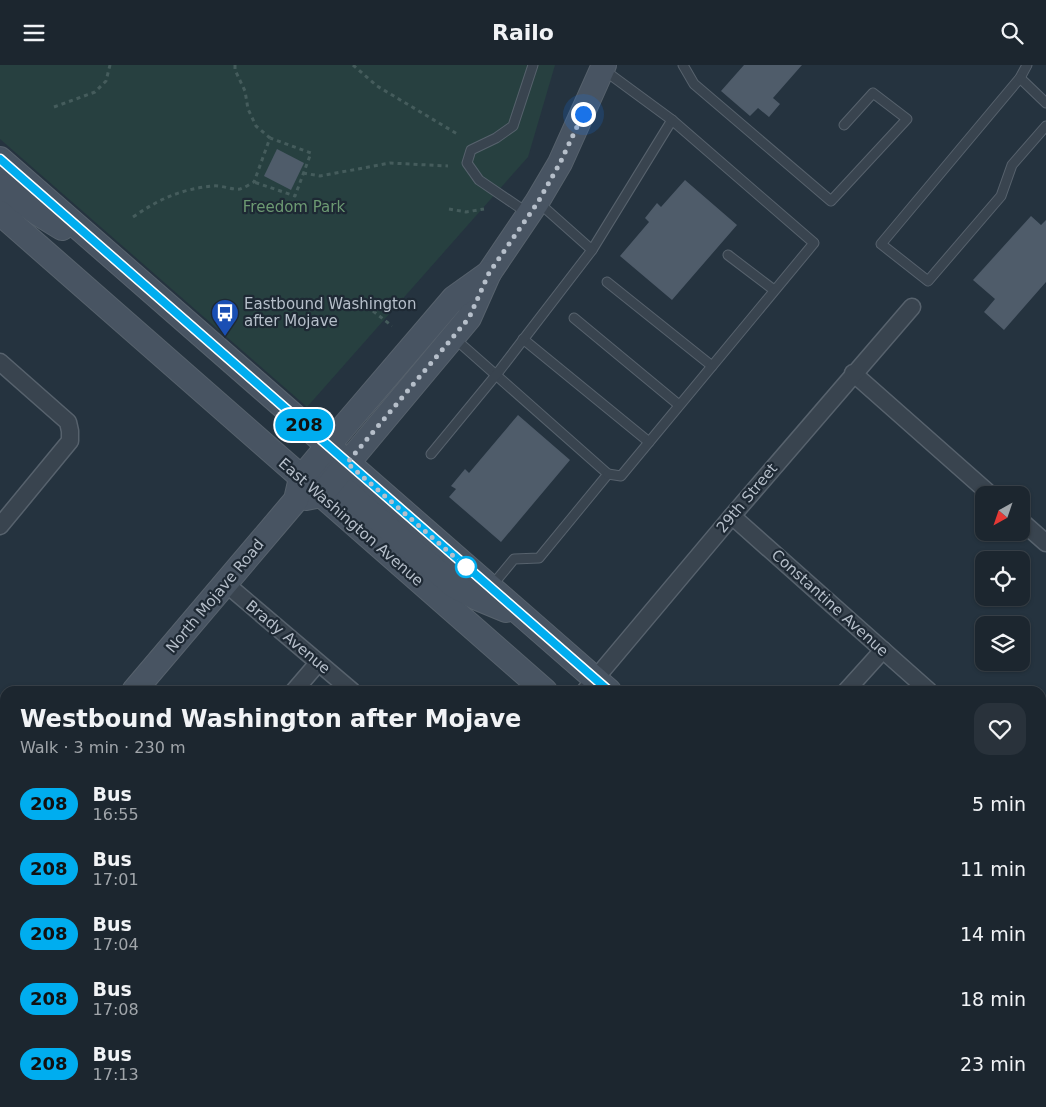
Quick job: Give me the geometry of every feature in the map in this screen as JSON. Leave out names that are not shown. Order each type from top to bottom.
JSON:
[{"type":"main road","name":"North Mojave Road","points":[[334,479],[469,318],[489,273],[534,208],[572,137],[604,67]]},
{"type":"main road","name":"East Washington Avenue","points":[[0,159],[113,258],[310,472]]},
{"type":"main road","points":[[0,186],[38,214],[113,258]]},
{"type":"main road","name":"East Washington Avenue","points":[[0,213],[310,472],[334,479],[490,588],[595,686]]},
{"type":"main road","name":"North Mojave Road","points":[[138,686],[225,583],[310,472],[454,298],[489,273]]},
{"type":"main road","points":[[310,472],[334,479],[453,585],[477,598],[524,618]]},
{"type":"main road","name":"East Washington Avenue","points":[[334,479],[541,686]]},
{"type":"street","name":"29th Street","points":[[597,686],[732,516],[853,373],[912,307]]},
{"type":"street","points":[[0,362],[68,422],[70,431],[70,441],[0,526]]},
{"type":"street","points":[[853,373],[981,486]]},
{"type":"street","name":"Constantine Avenue","points":[[732,516],[923,686]]},
{"type":"street","points":[[1030,529],[1046,543]]},
{"type":"street","name":"Brady Avenue","points":[[225,583],[346,686]]},
{"type":"street","points":[[851,686],[883,650]]},
{"type":"street","points":[[298,686],[318,663]]},
{"type":"lane","points":[[533,65],[513,126],[496,138],[471,150],[467,163],[479,180],[534,208],[592,250]]},
{"type":"lane","points":[[683,65],[694,84],[831,201],[907,119],[873,93],[844,125]]},
{"type":"lane","points":[[1027,65],[1020,78],[881,243],[928,281],[1001,197],[1012,165],[1046,126]]},
{"type":"lane","points":[[453,337],[608,474],[621,476],[814,243],[672,120],[604,67]]},
{"type":"lane","points":[[1020,78],[1046,103]]},
{"type":"lane","points":[[430,454],[496,375],[592,250],[672,120]]},
{"type":"lane","points":[[728,255],[774,290]]},
{"type":"lane","points":[[607,282],[712,366]]},
{"type":"lane","points":[[574,318],[679,405]]},
{"type":"lane","points":[[523,339],[649,442]]},
{"type":"lane","points":[[490,588],[514,559],[539,558],[608,474]]},
{"type":"path","points":[[54,107],[95,92],[106,81],[110,65]]},
{"type":"path","points":[[235,65],[235,70],[245,91],[248,109],[256,126],[270,138],[311,153],[295,197],[254,181]]},
{"type":"path","points":[[353,65],[377,86],[459,135]]},
{"type":"path","points":[[133,217],[152,203],[173,194],[215,186],[240,189],[254,181],[270,138]]},
{"type":"path","points":[[303,173],[320,176],[390,163],[448,167]]},
{"type":"path","points":[[449,209],[466,212],[484,209]]},
{"type":"path","points":[[373,311],[392,326]]},
{"type":"green space","name":"Freedom Park","points":[[0,65],[555,65],[528,157],[307,407],[0,139]]},
{"type":"building","points":[[744,65],[802,65],[773,98],[780,104],[769,117],[758,108],[750,116],[721,91]]},
{"type":"building","points":[[277,149],[304,163],[291,190],[264,176]]},
{"type":"building","points":[[685,180],[737,225],[672,300],[620,256],[649,222],[645,218],[657,203],[661,207]]},
{"type":"building","points":[[1031,216],[1041,225],[1046,220],[1046,282],[1004,330],[984,312],[995,299],[973,280]]},
{"type":"building","points":[[518,415],[570,460],[501,542],[449,497],[456,489],[451,486],[465,469],[469,473]]},
{"type":"bus line","name":"208","points":[[0,159],[603,686]]},
{"type":"place","name":"Eastbound Washington after Mojave","points":[[225,337]]},
{"type":"route","points":[[466,567],[347,463],[469,318],[489,273],[538,202],[560,163],[583,114]]}]
